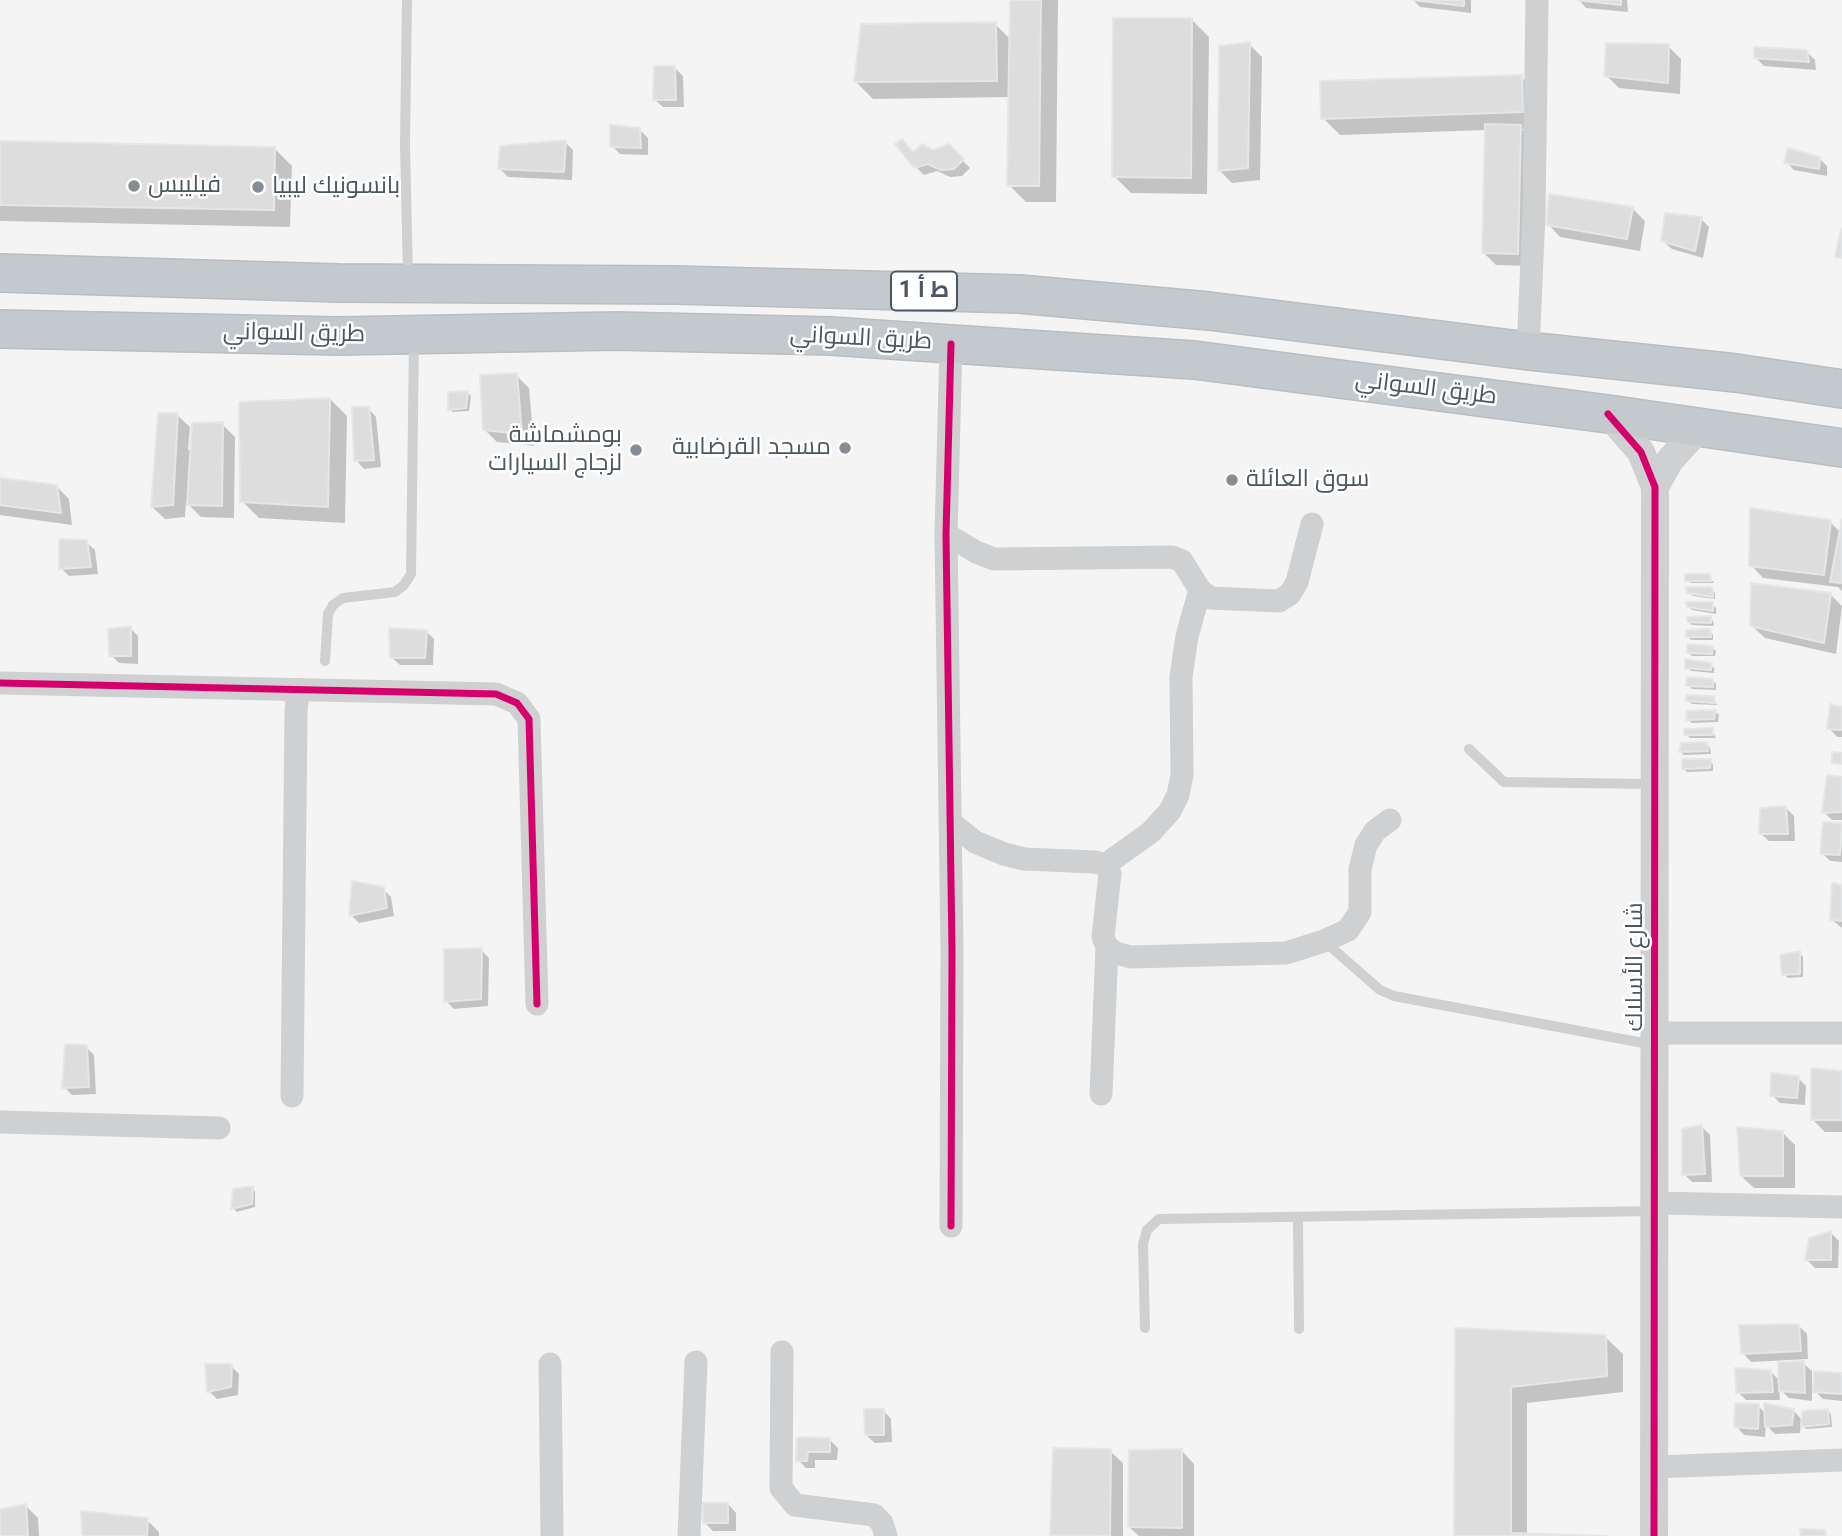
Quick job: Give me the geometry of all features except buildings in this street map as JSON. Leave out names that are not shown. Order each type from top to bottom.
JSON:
[{"type":"highway","name":"طريق السواني","points":[[0,273],[408,284],[676,285],[1019,294],[1209,311],[1528,351],[1737,373],[1842,389]]},
{"type":"highway","name":"طريق السواني","points":[[0,329],[325,335],[617,331],[830,336],[1194,360],[1701,426],[1842,448]]},
{"type":"street","points":[[1528,351],[1534,214],[1537,0]]},
{"type":"street","points":[[951,344],[946,534],[952,951],[951,1226]]},
{"type":"street","name":"شارع الأسلاك","points":[[1608,414],[1642,452],[1655,486],[1654,1536]]},
{"type":"street","points":[[1655,486],[1670,460],[1701,426]]},
{"type":"street","points":[[946,534],[976,552],[994,559],[1172,557],[1185,565],[1200,590],[1210,598],[1279,601],[1290,594],[1297,582],[1312,524]]},
{"type":"street","points":[[1105,865],[1150,832],[1170,811],[1178,795],[1182,775],[1181,677],[1187,636],[1200,590]]},
{"type":"street","points":[[0,683],[496,694],[517,703],[529,719],[537,1004]]},
{"type":"street","points":[[292,1096],[298,690]]},
{"type":"street","points":[[1107,947],[1116,954],[1132,957],[1273,954],[1286,953],[1349,930],[1360,912],[1360,869],[1366,845],[1376,831],[1390,820]]},
{"type":"street","points":[[950,822],[975,842],[1004,854],[1024,859],[1094,862],[1105,865],[1110,873],[1103,937],[1107,947],[1101,1094]]},
{"type":"street","points":[[1655,1039],[1842,1033]]},
{"type":"street","points":[[0,1122],[219,1128]]},
{"type":"street","points":[[1656,1207],[1842,1207]]},
{"type":"street","points":[[782,1352],[781,1488],[795,1505],[874,1515],[882,1523],[886,1536]]},
{"type":"street","points":[[689,1536],[696,1362]]},
{"type":"street","points":[[550,1364],[552,1536]]},
{"type":"street","points":[[1654,1467],[1842,1460]]},
{"type":"lane","points":[[407,0],[405,144],[408,284]]},
{"type":"lane","points":[[326,661],[328,614],[333,605],[343,598],[395,592],[404,585],[411,573],[414,335]]},
{"type":"lane","points":[[1469,749],[1504,782],[1655,784]]},
{"type":"lane","points":[[1324,941],[1370,982],[1394,996],[1655,1039]]},
{"type":"lane","points":[[1145,1328],[1143,1244],[1147,1230],[1159,1219],[1656,1207]]},
{"type":"lane","points":[[1298,1217],[1299,1329]]},
{"type":"cycle path","points":[[951,344],[946,534],[952,951],[951,1226]]},
{"type":"cycle path","points":[[1608,414],[1641,452],[1655,487],[1654,1536]]},
{"type":"cycle path","points":[[0,683],[496,694],[517,703],[529,719],[537,1004]]},
{"type":"place","name":"فيليبس","points":[[134,186]]},
{"type":"place","name":"بانسونيك ليبيا","points":[[258,187]]},
{"type":"place","name":"مسجد القرضابية","points":[[845,448]]},
{"type":"place","name":"بومشماشة لزجاج السيارات","points":[[636,450]]},
{"type":"place","name":"سوق العائلة","points":[[1232,480]]}]
